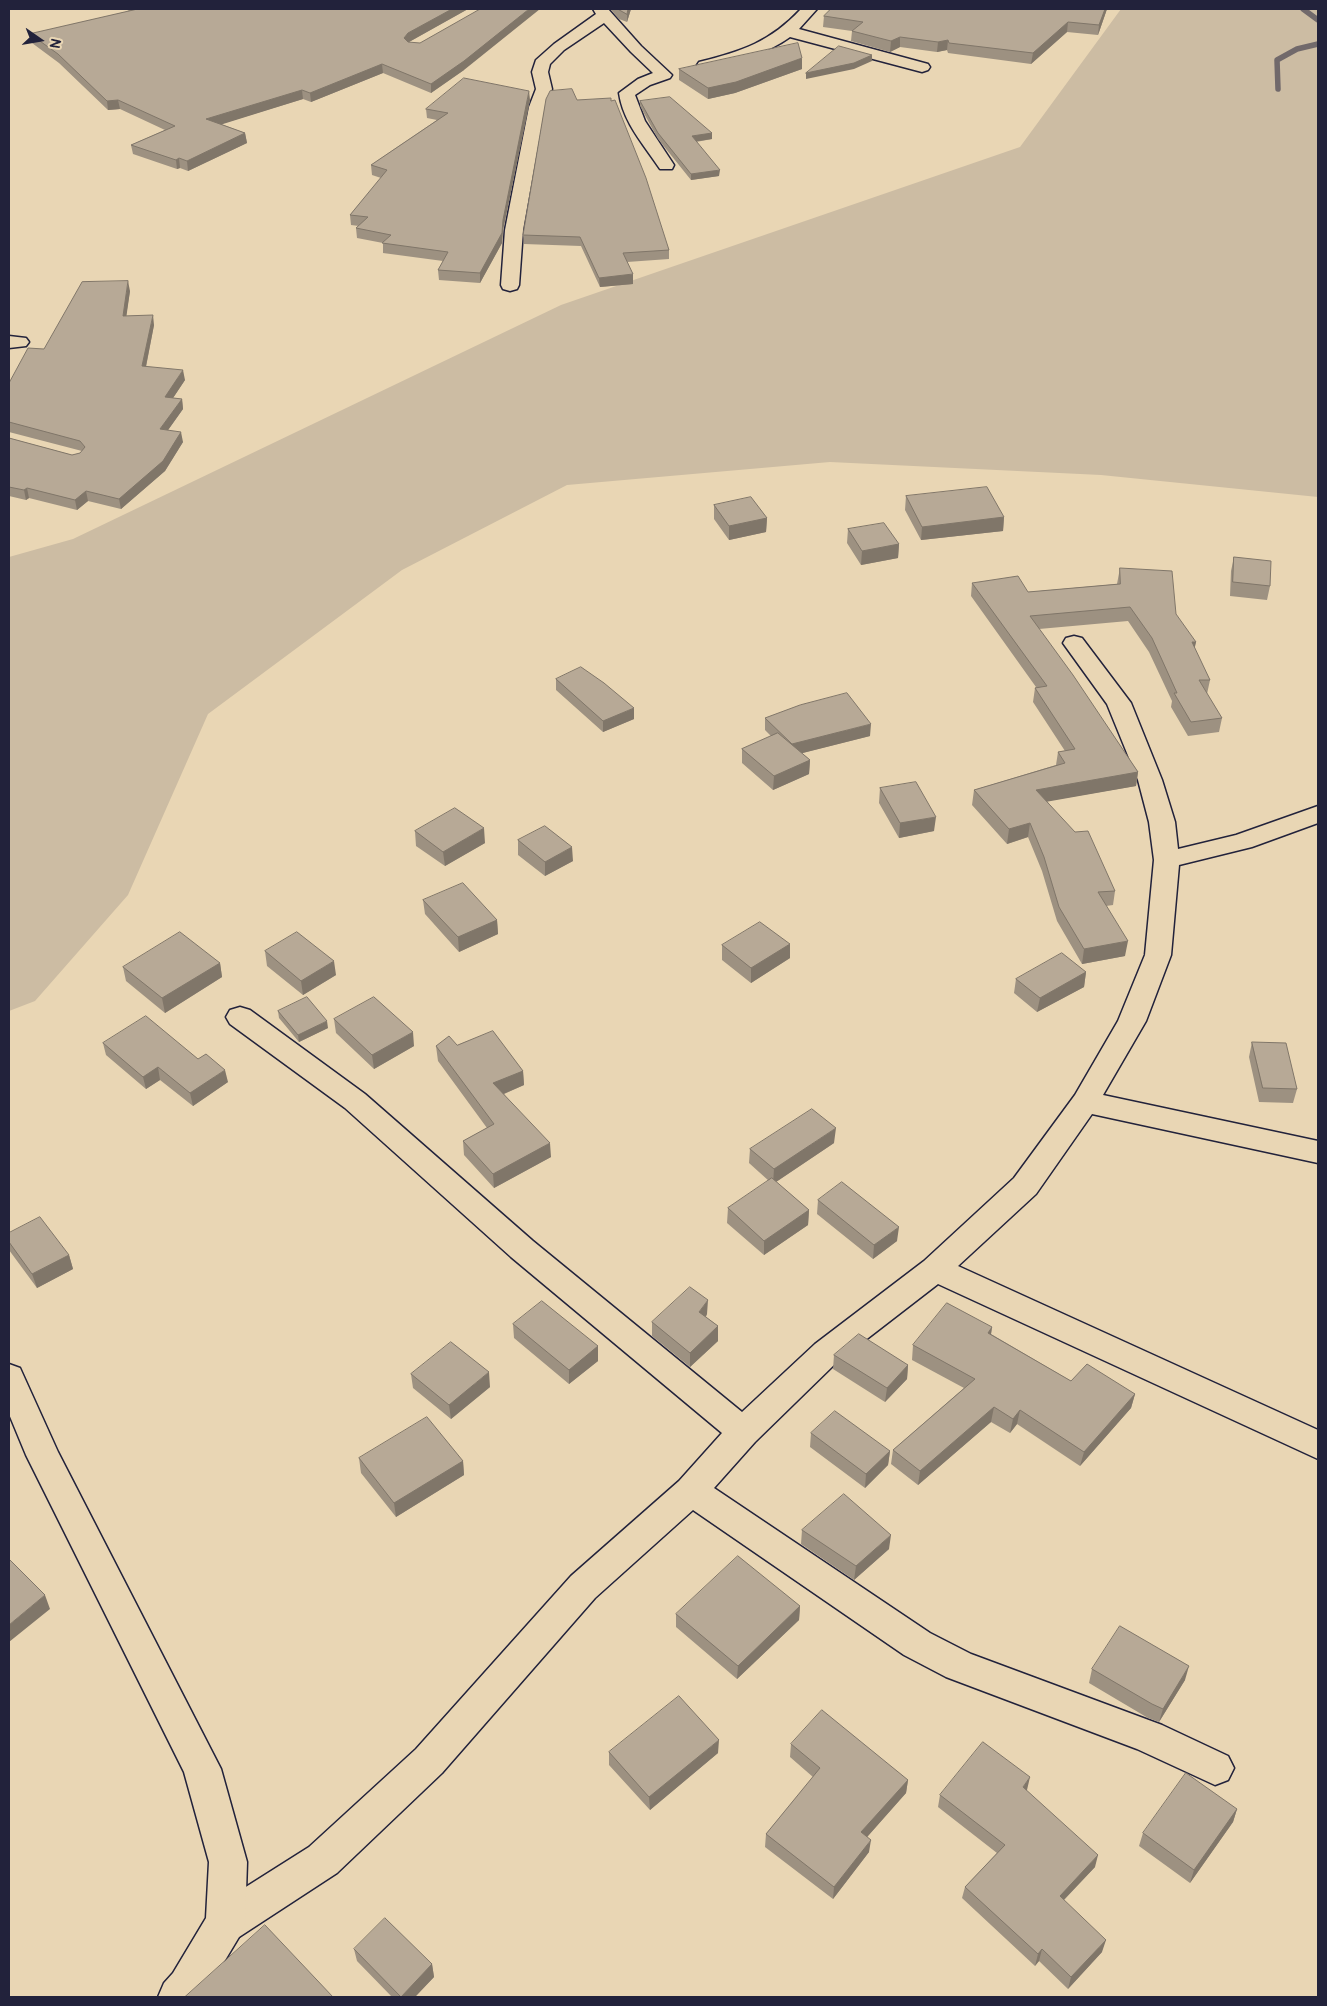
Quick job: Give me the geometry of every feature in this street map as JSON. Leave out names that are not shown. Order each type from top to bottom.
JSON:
[{"type":"street","points":[[666,165],[646,136],[627,102],[627,93],[644,82],[664,75],[736,58],[770,43],[788,32],[809,9]]},
{"type":"street","points":[[510,285],[515,222],[537,107],[544,89],[540,72],[542,62],[602,12],[664,75]]},
{"type":"street","points":[[788,32],[922,66]]},
{"type":"street","points":[[225,1922],[323,1860],[429,1761],[583,1587],[691,1491],[742,1432],[826,1353],[934,1269],[1025,1186],[1085,1102],[1132,1021],[1158,955],[1167,860],[1162,822],[1150,780],[1119,703],[1074,643]]},
{"type":"street","points":[[1167,860],[1243,841],[1318,814]]},
{"type":"street","points":[[240,1017],[355,1101],[522,1249],[742,1432]]},
{"type":"street","points":[[1085,1102],[1318,1152]]},
{"type":"street","points":[[934,1269],[1318,1445]]},
{"type":"street","points":[[9,1377],[43,1455],[202,1770],[228,1862],[225,1922],[188,1987],[178,1997]]},
{"type":"street","points":[[691,1491],[917,1644],[960,1666],[1148,1737],[1215,1768]]},
{"type":"shaded area","points":[[1121,9],[1318,9],[1318,497],[1101,475],[830,462],[567,485],[402,570],[208,714],[128,895],[35,1001],[9,1011],[9,557],[73,539],[561,305],[1020,147]]},
{"type":"building","points":[[138,9],[452,9],[408,33],[404,38],[408,42],[420,43],[480,9],[529,9],[464,61],[431,84],[382,64],[310,93],[302,90],[206,119],[245,133],[187,161],[179,158],[176,160],[131,145],[175,126],[118,100],[107,101],[58,54],[30,34]]},
{"type":"building","points":[[618,9],[628,9],[627,14]]},
{"type":"building","points":[[831,9],[1105,9],[1099,25],[1068,22],[1033,53],[949,43],[948,40],[938,42],[900,37],[891,41],[852,31],[863,22],[824,16]]},
{"type":"building","points":[[798,43],[802,58],[736,82],[708,88],[679,69]]},
{"type":"building","points":[[839,46],[872,55],[854,63],[806,73]]},
{"type":"building","points":[[464,78],[529,91],[502,233],[480,273],[438,270],[448,252],[382,243],[391,235],[356,228],[368,217],[350,215],[387,170],[371,165],[448,113],[426,109]]},
{"type":"building","points":[[572,89],[577,100],[611,98],[611,101],[615,100],[646,178],[669,250],[623,253],[633,274],[599,278],[580,237],[523,235],[546,99],[550,91]]},
{"type":"building","points":[[670,97],[712,133],[692,136],[720,170],[691,174],[658,133],[640,101]]},
{"type":"building","points":[[128,281],[123,316],[153,315],[142,366],[183,370],[165,397],[182,399],[160,429],[181,432],[163,461],[119,499],[86,491],[75,500],[27,488],[24,490],[9,487],[9,438],[72,455],[80,453],[85,447],[80,441],[9,422],[9,383],[28,348],[44,349],[82,282]]},
{"type":"building","points":[[987,487],[1004,517],[922,527],[906,496]]},
{"type":"building","points":[[751,497],[767,518],[729,526],[714,505]]},
{"type":"building","points":[[884,523],[899,544],[862,551],[848,529]]},
{"type":"building","points":[[1234,557],[1271,561],[1270,586],[1233,582]]},
{"type":"building","points":[[1120,568],[1172,571],[1176,614],[1196,642],[1192,642],[1210,680],[1199,680],[1222,718],[1191,722],[1174,693],[1177,693],[1152,638],[1130,607],[1030,616],[1073,675],[1138,772],[1036,790],[1075,832],[1088,831],[1115,891],[1098,892],[1128,941],[1084,949],[1059,907],[1044,857],[1030,823],[1009,829],[974,790],[1065,763],[1058,752],[1075,749],[1035,688],[1047,686],[972,583],[1018,576],[1028,592],[1120,584]]},
{"type":"building","points":[[581,667],[634,708],[603,721],[556,679]]},
{"type":"building","points":[[847,693],[871,724],[792,744],[765,718],[800,705]]},
{"type":"building","points":[[778,733],[810,760],[774,776],[742,749]]},
{"type":"building","points":[[916,782],[936,817],[900,823],[880,788]]},
{"type":"building","points":[[455,808],[484,828],[443,852],[415,831]]},
{"type":"building","points":[[545,826],[572,847],[545,862],[518,840]]},
{"type":"building","points":[[463,883],[497,920],[458,937],[423,900]]},
{"type":"building","points":[[760,922],[790,944],[751,968],[722,945]]},
{"type":"building","points":[[180,932],[220,963],[162,998],[123,967]]},
{"type":"building","points":[[297,932],[334,961],[301,981],[265,951]]},
{"type":"building","points":[[1062,953],[1086,972],[1040,998],[1016,979]]},
{"type":"building","points":[[307,997],[327,1021],[298,1035],[278,1011]]},
{"type":"building","points":[[374,997],[413,1032],[372,1055],[334,1019]]},
{"type":"building","points":[[146,1016],[198,1059],[206,1054],[225,1070],[190,1093],[158,1067],[143,1077],[103,1043]]},
{"type":"building","points":[[493,1031],[523,1071],[493,1083],[550,1143],[493,1174],[463,1141],[494,1124],[436,1046],[449,1036],[457,1045]]},
{"type":"building","points":[[1252,1042],[1286,1043],[1297,1089],[1263,1088]]},
{"type":"building","points":[[812,1109],[836,1128],[774,1169],[750,1149]]},
{"type":"building","points":[[772,1178],[809,1210],[764,1241],[728,1208]]},
{"type":"building","points":[[842,1182],[899,1227],[874,1245],[818,1200]]},
{"type":"building","points":[[40,1217],[69,1255],[32,1274],[9,1242],[9,1233]]},
{"type":"building","points":[[690,1287],[708,1300],[699,1312],[718,1326],[690,1353],[652,1322]]},
{"type":"building","points":[[542,1301],[598,1346],[569,1370],[513,1324]]},
{"type":"building","points":[[947,1303],[992,1327],[988,1333],[1071,1381],[1087,1364],[1135,1394],[1084,1452],[1020,1410],[1013,1419],[994,1407],[920,1471],[893,1450],[975,1379],[913,1345]]},
{"type":"building","points":[[859,1334],[908,1365],[887,1388],[834,1355]]},
{"type":"building","points":[[451,1342],[489,1372],[449,1405],[411,1374]]},
{"type":"building","points":[[835,1411],[890,1451],[866,1474],[811,1433]]},
{"type":"building","points":[[427,1417],[463,1461],[394,1503],[359,1458]]},
{"type":"building","points":[[844,1494],[891,1535],[856,1566],[802,1530]]},
{"type":"building","points":[[738,1556],[800,1606],[738,1666],[676,1614]]},
{"type":"building","points":[[9,1559],[45,1595],[9,1625]]},
{"type":"building","points":[[1120,1626],[1189,1666],[1163,1709],[1092,1669]]},
{"type":"building","points":[[679,1696],[719,1740],[649,1797],[609,1752]]},
{"type":"building","points":[[822,1710],[908,1780],[861,1832],[871,1840],[834,1887],[766,1834],[820,1768],[791,1744]]},
{"type":"building","points":[[983,1742],[1030,1777],[1023,1787],[1098,1855],[1060,1896],[1106,1940],[1071,1977],[1042,1949],[1038,1954],[965,1887],[1005,1845],[940,1795]]},
{"type":"building","points":[[1186,1773],[1237,1809],[1194,1870],[1143,1833]]},
{"type":"building","points":[[385,1918],[432,1964],[401,1997],[354,1949]]},
{"type":"building","points":[[265,1925],[333,1997],[185,1997]]},
{"type":"waterway","points":[[1303,9],[1318,20]]},
{"type":"waterway","points":[[1278,89],[1277,60],[1297,49],[1318,44]]}]
